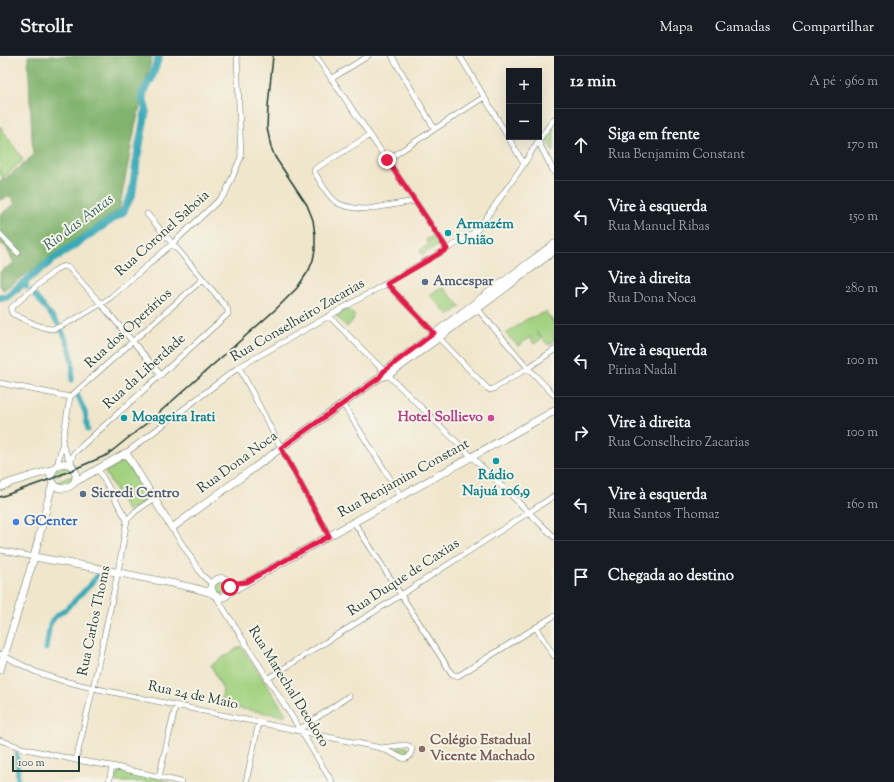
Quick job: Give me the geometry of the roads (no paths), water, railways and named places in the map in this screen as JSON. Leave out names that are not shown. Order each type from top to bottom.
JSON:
[{"type":"main road","name":"Rua Dona Noca","points":[[172,528],[436,336],[529,266],[554,244]]},
{"type":"main road","name":"Rua Dona Noca","points":[[529,266],[554,251]]},
{"type":"main road","name":"Rua Benjamim Constant","points":[[226,595],[246,582],[554,411]]},
{"type":"main road","points":[[49,497],[63,489],[69,488],[76,482],[126,453]]},
{"type":"main road","name":"Rua Marechal Deodoro","points":[[126,453],[172,528]]},
{"type":"main road","points":[[0,487],[65,463],[82,473],[98,469]]},
{"type":"main road","points":[[72,466],[75,470],[77,478],[76,482]]},
{"type":"main road","points":[[0,670],[2,655],[34,556],[51,490],[52,472],[56,467]]},
{"type":"main road","points":[[33,475],[47,477],[59,488],[63,489]]},
{"type":"main road","points":[[34,556],[212,590],[218,597],[226,595],[229,590],[229,584],[225,580],[219,579],[213,582],[212,590]]},
{"type":"main road","name":"Rua Benjamim Constant","points":[[229,584],[246,582]]},
{"type":"street","name":"Rua Coronel Saboia","points":[[101,304],[69,268],[61,266],[11,308],[11,311],[13,314],[44,327],[53,329],[65,324],[101,304],[111,297],[172,244],[225,194],[241,157],[237,56]]},
{"type":"street","points":[[316,56],[447,249]]},
{"type":"street","points":[[331,79],[368,56]]},
{"type":"street","points":[[392,56],[434,128]]},
{"type":"street","points":[[460,56],[524,164]]},
{"type":"street","points":[[387,160],[434,128],[484,97]]},
{"type":"street","name":"Rua Conselheiro Zacarias","points":[[126,453],[239,367],[387,284],[472,234],[479,228],[554,119]]},
{"type":"street","points":[[370,135],[316,169],[314,174],[328,194],[340,204],[368,210],[415,201]]},
{"type":"street","points":[[538,141],[554,172]]},
{"type":"street","points":[[147,214],[203,279]]},
{"type":"street","points":[[0,234],[18,253]]},
{"type":"street","name":"Rua da Liberdade","points":[[77,450],[228,314],[227,308],[203,279]]},
{"type":"street","name":"Rua dos Operários","points":[[70,397],[203,279]]},
{"type":"street","points":[[387,284],[490,390],[493,390],[554,350]]},
{"type":"street","points":[[101,304],[160,375]]},
{"type":"street","points":[[475,307],[528,368],[554,395]]},
{"type":"street","points":[[329,316],[471,457],[554,536]]},
{"type":"street","points":[[239,367],[329,536]]},
{"type":"street","points":[[0,383],[70,397],[62,445],[56,467]]},
{"type":"street","points":[[343,404],[401,496]]},
{"type":"street","points":[[62,445],[65,448],[77,450]]},
{"type":"street","points":[[62,445],[72,466]]},
{"type":"street","points":[[72,466],[72,455],[77,450]]},
{"type":"street","points":[[98,469],[127,520],[136,511],[154,500]]},
{"type":"street","name":"Rua Duque de Caxias","points":[[267,679],[401,595],[554,496]]},
{"type":"street","name":"Rua Carlos Thoms","points":[[76,760],[118,572],[127,520]]},
{"type":"street","points":[[354,522],[452,674],[455,676],[458,676],[554,616]]},
{"type":"street","name":"Rua Marechal Deodoro","points":[[172,528],[267,679],[301,730],[332,782]]},
{"type":"street","points":[[0,550],[34,556]]},
{"type":"street","points":[[222,606],[226,595]]},
{"type":"street","points":[[536,628],[554,656]]},
{"type":"street","name":"Rua 24 de Maio","points":[[2,655],[36,672],[60,680],[93,688],[382,748],[405,759],[411,755],[412,750],[409,746],[404,745],[382,748]]},
{"type":"street","points":[[301,730],[348,696]]},
{"type":"street","points":[[159,777],[176,705]]},
{"type":"street","points":[[246,782],[259,722]]},
{"type":"street","points":[[0,740],[22,748],[112,766],[181,782]]},
{"type":"street","points":[[109,782],[112,766]]},
{"type":"waterway","name":"Rio das Antas","points":[[0,297],[6,297],[52,260],[123,212],[132,194],[146,110],[142,95],[151,79],[159,56]]},
{"type":"waterway","name":"Rio das Antas","points":[[24,283],[27,287]]},
{"type":"waterway","points":[[32,292],[58,324]]},
{"type":"waterway","points":[[61,329],[71,354],[73,366],[72,380]]},
{"type":"waterway","points":[[78,396],[85,412],[88,430]]},
{"type":"waterway","points":[[46,649],[50,624],[55,617],[67,608],[98,575]]},
{"type":"waterway","points":[[17,754],[18,782]]},
{"type":"railway","points":[[0,497],[51,479],[107,455],[153,418],[276,309],[297,288],[309,270],[315,250],[313,220],[307,205],[275,157],[267,128],[273,56]]},
{"type":"place","name":"Armazém União","points":[[448,233]]},
{"type":"place","name":"Amcespar","points":[[425,282]]},
{"type":"place","name":"Moageira Irati","points":[[124,418]]},
{"type":"place","name":"Hotel Sollievo","points":[[491,418]]},
{"type":"place","name":"Rádio Najuá 106,9","points":[[496,461]]},
{"type":"place","name":"Sicredi Centro","points":[[83,494]]},
{"type":"place","name":"GCenter","points":[[16,522]]},
{"type":"place","name":"Colégio Estadual Vicente Machado","points":[[422,749]]}]
